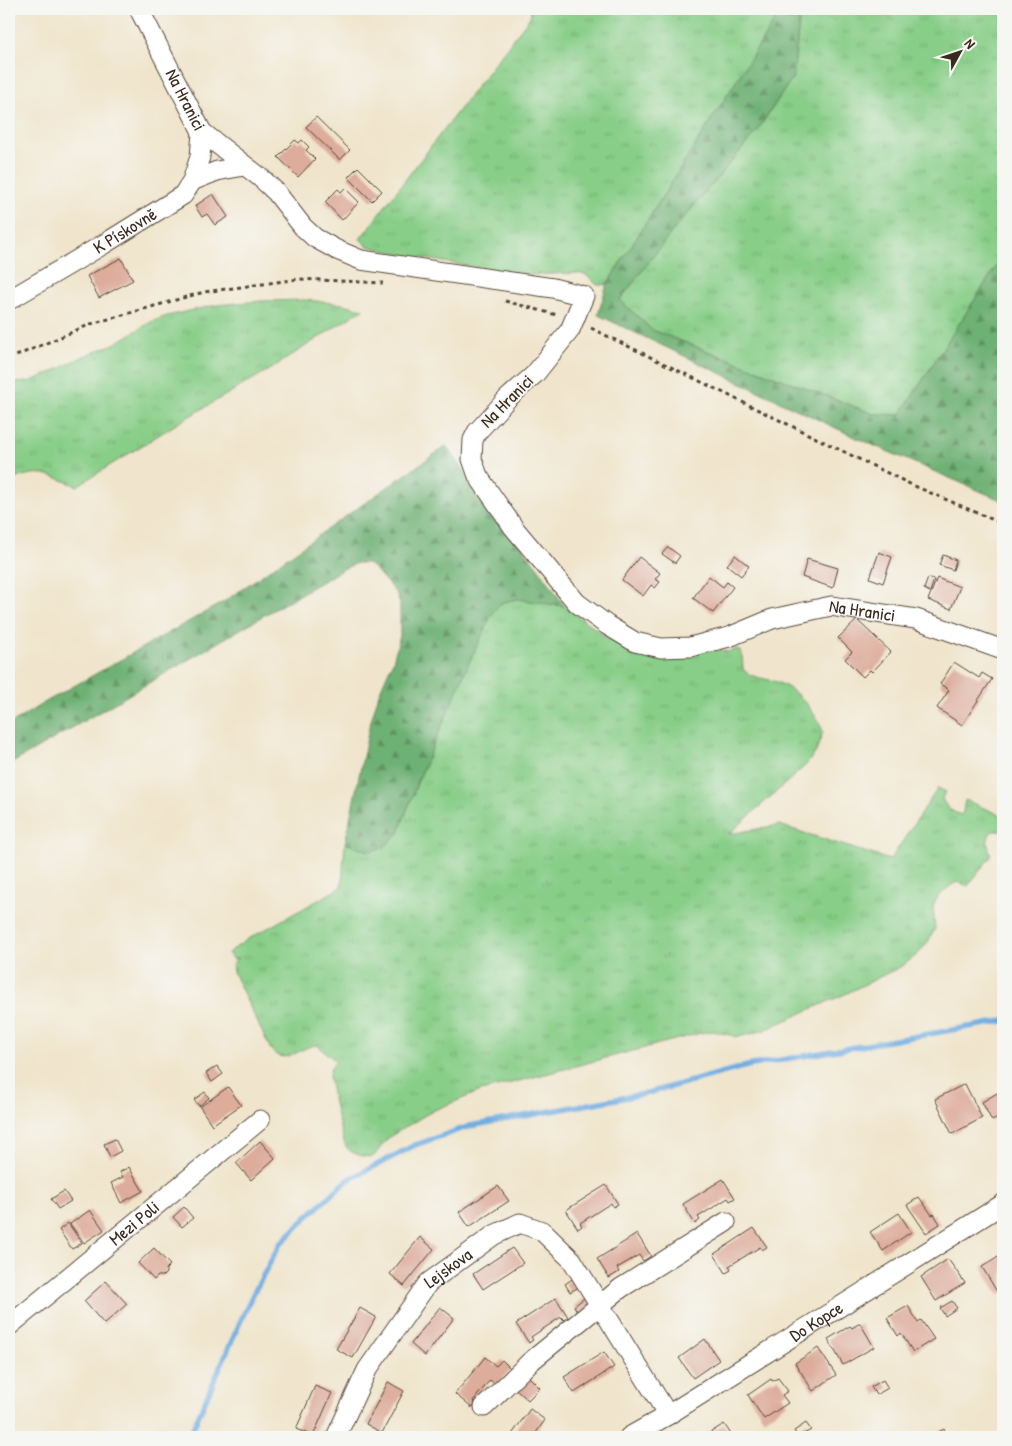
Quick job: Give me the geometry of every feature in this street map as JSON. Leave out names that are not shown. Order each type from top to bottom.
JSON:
[{"type":"street","name":"Na Hranici","points":[[139,9],[202,132],[276,192],[303,227],[315,238],[361,260],[552,288],[584,296],[570,330],[535,374],[508,398],[477,432],[473,440],[472,460],[478,476],[514,528],[577,603],[607,625],[635,642],[661,648],[690,647],[728,637],[772,619],[831,606],[916,619],[1003,650]]},
{"type":"street","name":"K Pískovně","points":[[9,300],[183,195],[192,181],[200,157],[202,132]]},
{"type":"street","points":[[192,181],[217,171],[244,166]]},
{"type":"street","name":"Mezi Poli","points":[[9,1326],[260,1120]]},
{"type":"street","name":"Do Kopce","points":[[629,1437],[668,1415],[1003,1204]]},
{"type":"street","points":[[484,1408],[530,1362],[621,1288],[726,1222]]},
{"type":"street","name":"Lejskova","points":[[336,1437],[367,1370],[428,1283],[494,1235],[520,1223],[542,1231],[572,1260],[668,1415]]},
{"type":"path","points":[[9,359],[91,324],[204,292],[299,279],[388,284]]},
{"type":"path","points":[[502,300],[574,320],[910,484],[1003,524]]},
{"type":"green space","points":[[531,9],[782,9],[607,284],[599,285],[586,275],[577,273],[522,275],[408,256],[367,246],[360,239],[530,17]]},
{"type":"green space","points":[[782,9],[795,9],[800,13],[793,77],[757,131],[671,233],[620,300],[652,330],[874,414],[900,415],[1003,256],[1003,501],[861,440],[598,315],[607,284]]},
{"type":"green space","points":[[795,9],[1003,9],[1003,256],[900,415],[874,414],[652,330],[620,300],[671,233],[757,131],[793,77],[800,14]]},
{"type":"green space","points":[[307,300],[342,304],[363,309],[272,368],[178,423],[77,486],[43,474],[29,475],[9,481],[9,383],[28,382],[51,373],[84,356],[114,344],[151,322],[167,316],[216,305],[261,301]]},
{"type":"green space","points":[[446,446],[547,580],[564,606],[517,599],[503,602],[493,612],[418,781],[398,834],[383,848],[369,851],[345,843],[369,728],[379,693],[393,661],[400,636],[400,604],[396,593],[374,568],[366,563],[357,563],[343,569],[9,765],[9,725],[42,704],[225,601]]},
{"type":"green space","points":[[517,599],[564,606],[608,638],[632,648],[719,649],[727,652],[737,649],[742,653],[743,669],[746,672],[755,677],[775,681],[793,691],[806,703],[823,731],[816,752],[805,766],[729,834],[779,825],[890,860],[938,788],[946,792],[942,798],[945,804],[957,814],[961,815],[963,812],[965,800],[1003,816],[1003,831],[992,831],[988,837],[991,856],[968,886],[958,882],[938,896],[933,907],[935,929],[928,942],[917,955],[902,966],[762,1031],[738,1037],[713,1031],[697,1034],[481,1091],[432,1111],[389,1137],[373,1157],[366,1157],[347,1148],[342,1135],[329,1075],[331,1067],[336,1061],[317,1045],[286,1057],[280,1057],[275,1054],[270,1048],[233,972],[232,965],[239,957],[233,960],[228,953],[248,939],[340,888],[345,843],[369,851],[383,848],[398,834],[418,781],[493,612],[503,602]]},
{"type":"building","points":[[316,117],[350,150],[340,160],[306,127]]},
{"type":"building","points":[[295,140],[299,143],[302,140],[309,147],[306,150],[315,159],[298,177],[278,157]]},
{"type":"building","points":[[358,167],[382,191],[372,201],[348,177]]},
{"type":"building","points":[[345,188],[359,202],[342,220],[325,202],[338,189],[341,192]]},
{"type":"building","points":[[213,194],[228,217],[215,225],[207,214],[202,217],[195,206]]},
{"type":"building","points":[[121,258],[133,280],[99,298],[87,276]]},
{"type":"building","points":[[668,547],[680,556],[675,563],[662,554]]},
{"type":"building","points":[[879,552],[892,557],[883,583],[870,578]]},
{"type":"building","points":[[735,555],[749,566],[741,576],[727,565]]},
{"type":"building","points":[[943,555],[956,560],[953,570],[939,565]]},
{"type":"building","points":[[639,557],[660,573],[655,579],[660,582],[655,588],[651,585],[643,596],[622,580]]},
{"type":"building","points":[[807,559],[838,568],[833,588],[802,577]]},
{"type":"building","points":[[709,576],[723,587],[727,582],[733,587],[713,613],[693,598]]},
{"type":"building","points":[[928,578],[934,580],[930,592],[924,589]]},
{"type":"building","points":[[937,578],[960,587],[951,609],[928,600]]},
{"type":"building","points":[[857,620],[891,652],[872,672],[870,670],[863,677],[845,659],[852,652],[838,638]]},
{"type":"building","points":[[954,662],[979,678],[982,673],[992,679],[962,725],[937,708],[949,690],[940,684]]},
{"type":"building","points":[[217,1066],[223,1074],[212,1082],[206,1073]]},
{"type":"building","points":[[965,1084],[982,1118],[952,1134],[935,1099]]},
{"type":"building","points":[[228,1087],[241,1105],[212,1125],[200,1107]]},
{"type":"building","points":[[205,1092],[209,1098],[199,1106],[194,1100]]},
{"type":"building","points":[[999,1092],[1003,1099],[1003,1115],[992,1121],[982,1102]]},
{"type":"building","points":[[115,1139],[121,1151],[110,1157],[104,1144]]},
{"type":"building","points":[[260,1141],[275,1158],[251,1180],[236,1163]]},
{"type":"building","points":[[129,1167],[143,1191],[121,1203],[111,1183],[123,1177],[120,1172]]},
{"type":"building","points":[[723,1179],[735,1198],[730,1201],[728,1198],[698,1217],[700,1220],[695,1224],[683,1204]]},
{"type":"building","points":[[606,1185],[618,1204],[613,1207],[611,1203],[580,1223],[582,1226],[578,1229],[566,1210]]},
{"type":"building","points":[[498,1186],[509,1201],[469,1227],[459,1212]]},
{"type":"building","points":[[64,1191],[71,1201],[58,1209],[51,1199]]},
{"type":"building","points":[[919,1197],[940,1224],[926,1233],[907,1205]]},
{"type":"building","points":[[184,1207],[193,1218],[182,1227],[173,1217]]},
{"type":"building","points":[[90,1210],[104,1230],[84,1243],[70,1224]]},
{"type":"building","points":[[899,1213],[911,1232],[883,1251],[870,1232]]},
{"type":"building","points":[[68,1223],[82,1243],[72,1249],[59,1230]]},
{"type":"building","points":[[754,1228],[767,1247],[762,1250],[760,1247],[729,1266],[731,1270],[726,1273],[714,1254]]},
{"type":"building","points":[[637,1234],[651,1256],[643,1261],[639,1255],[617,1268],[619,1272],[609,1278],[597,1259]]},
{"type":"building","points":[[420,1237],[434,1249],[404,1286],[390,1274]]},
{"type":"building","points":[[154,1248],[170,1265],[163,1276],[158,1276],[154,1280],[138,1263]]},
{"type":"building","points":[[512,1248],[523,1263],[483,1289],[473,1274]]},
{"type":"building","points":[[1003,1254],[1003,1292],[999,1295],[982,1267]]},
{"type":"building","points":[[948,1259],[965,1283],[936,1301],[921,1277]]},
{"type":"building","points":[[574,1278],[579,1287],[570,1292],[565,1284]]},
{"type":"building","points":[[106,1281],[127,1304],[104,1324],[84,1301]]},
{"type":"building","points":[[587,1296],[593,1305],[579,1314],[574,1306]]},
{"type":"building","points":[[556,1298],[568,1317],[564,1320],[561,1317],[531,1337],[533,1340],[529,1343],[516,1324]]},
{"type":"building","points":[[952,1301],[957,1308],[945,1316],[940,1308]]},
{"type":"building","points":[[908,1306],[918,1322],[921,1320],[934,1339],[913,1352],[901,1333],[898,1336],[887,1318]]},
{"type":"building","points":[[440,1307],[454,1318],[425,1356],[411,1344]]},
{"type":"building","points":[[360,1308],[376,1317],[353,1358],[336,1349]]},
{"type":"building","points":[[860,1323],[874,1347],[843,1365],[828,1339],[850,1326],[852,1328]]},
{"type":"building","points":[[705,1339],[719,1360],[693,1378],[679,1358]]},
{"type":"building","points":[[818,1348],[836,1375],[813,1391],[795,1363]]},
{"type":"building","points":[[604,1352],[614,1367],[574,1393],[564,1377]]},
{"type":"building","points":[[485,1357],[496,1366],[502,1360],[511,1369],[496,1385],[490,1380],[473,1401],[476,1404],[472,1408],[455,1394]]},
{"type":"building","points":[[529,1377],[540,1388],[528,1400],[516,1389]]},
{"type":"building","points":[[778,1378],[788,1391],[782,1395],[788,1403],[764,1419],[748,1395],[771,1379],[772,1381]]},
{"type":"building","points":[[883,1380],[888,1388],[876,1395],[871,1387]]},
{"type":"building","points":[[388,1382],[404,1391],[382,1433],[366,1424]]},
{"type":"building","points":[[315,1386],[332,1393],[313,1436],[296,1429]]},
{"type":"building","points":[[530,1409],[545,1420],[533,1437],[510,1437]]},
{"type":"building","points":[[806,1423],[811,1430],[798,1437],[794,1431]]},
{"type":"building","points":[[724,1424],[733,1437],[703,1437]]},
{"type":"building","points":[[944,1429],[948,1437],[930,1437]]},
{"type":"waterway","points":[[189,1437],[250,1300],[280,1244],[348,1180],[415,1145],[470,1126],[644,1094],[747,1066],[1003,1021]]}]
